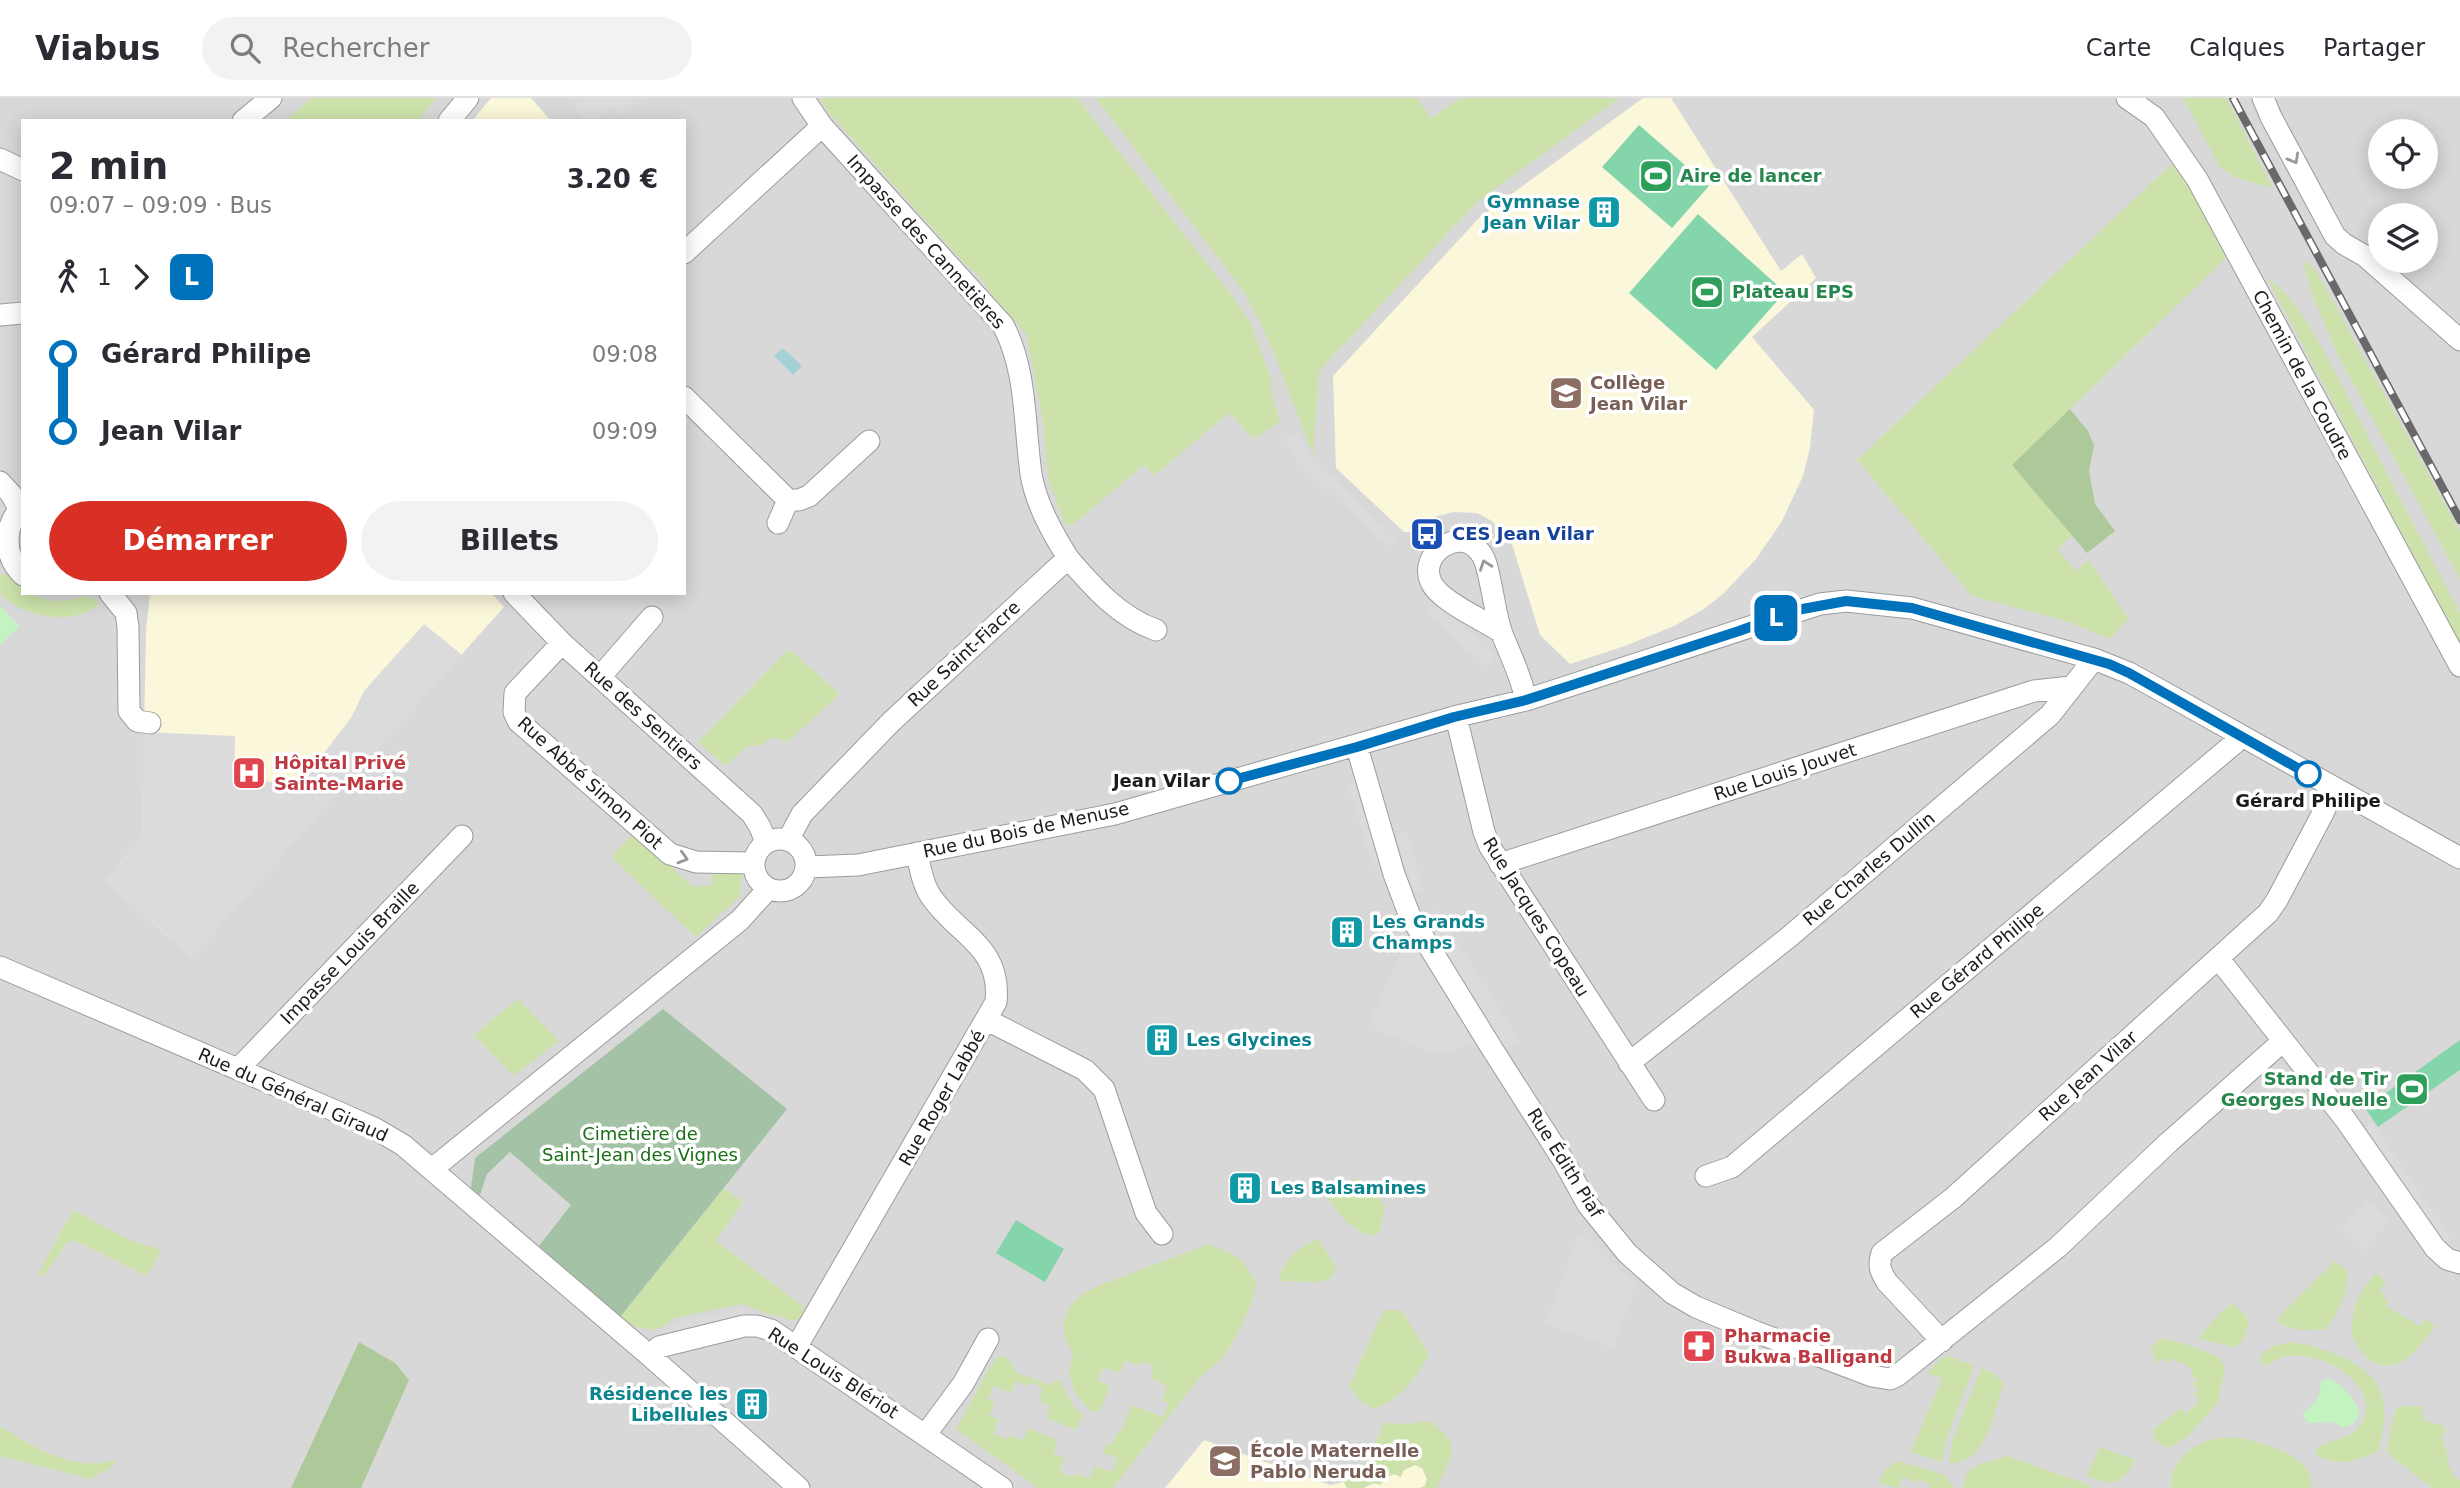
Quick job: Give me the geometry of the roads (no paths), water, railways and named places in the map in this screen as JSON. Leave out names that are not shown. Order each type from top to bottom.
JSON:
[{"type":"street","points":[[245,119],[271,98]]},
{"type":"street","points":[[451,119],[468,98]]},
{"type":"street","name":"Impasse des Cannetières","points":[[803,98],[822,126],[1003,325],[1013,344],[1019,368],[1032,475],[1039,503],[1068,558]]},
{"type":"street","name":"Chemin de la Coudre","points":[[2127,98],[2154,117],[2197,179],[2460,666]]},
{"type":"street","points":[[2263,98],[2335,236],[2365,256],[2460,340]]},
{"type":"street","points":[[686,251],[822,126]]},
{"type":"street","points":[[0,159],[21,169]]},
{"type":"street","points":[[0,315],[21,313]]},
{"type":"street","points":[[686,399],[788,500],[809,496],[869,441]]},
{"type":"street","points":[[0,482],[21,508],[8,532],[11,564]]},
{"type":"street","points":[[778,523],[788,500]]},
{"type":"street","points":[[1068,558],[1104,597],[1136,623],[1156,629]]},
{"type":"street","name":"Rue Saint-Fiacre","points":[[788,840],[802,814],[891,722],[1068,558]]},
{"type":"street","points":[[112,595],[126,613],[129,711],[137,721],[150,723]]},
{"type":"street","name":"Rue des Sentiers","points":[[516,595],[562,642],[752,814],[766,842]]},
{"type":"street","name":"Rue du Bois de Menuse","points":[[807,867],[858,865],[1115,814],[1357,747],[1454,717],[1526,700],[1797,610],[1846,601],[1912,608],[2094,659],[2129,673],[2460,858]]},
{"type":"street","points":[[600,677],[652,617]]},
{"type":"street","points":[[1501,632],[1518,671],[1526,700]]},
{"type":"street","name":"Rue Abbé Simon Piot","points":[[562,642],[515,693],[514,712],[518,721],[670,854],[696,862],[753,863]]},
{"type":"street","name":"Rue Charles Dullin","points":[[1629,1063],[1820,910],[2050,715],[2094,659]]},
{"type":"street","name":"Rue Louis Jouvet","points":[[1500,864],[2034,691],[2071,687]]},
{"type":"street","name":"Rue Jacques Copeau","points":[[1454,717],[1484,832],[1500,864],[1654,1100]]},
{"type":"street","name":"Rue Gérard Philipe","points":[[1706,1176],[1732,1167],[2242,737]]},
{"type":"street","name":"Rue Édith Piaf","points":[[1357,747],[1394,874],[1409,914],[1563,1160],[1588,1205],[1628,1253],[1672,1293],[1696,1307],[1872,1376],[1890,1379],[1898,1375],[2058,1247],[2283,1041]]},
{"type":"street","name":"Rue Jean Vilar","points":[[1942,1341],[1880,1272],[1882,1253],[1953,1198],[2268,913],[2334,788]]},
{"type":"street","name":"Impasse Louis Braille","points":[[238,1069],[462,836]]},
{"type":"street","points":[[780,838],[788,840],[797,845],[803,853],[807,867],[803,878],[787,891],[768,889],[759,882],[753,863],[758,850],[766,842],[780,838]]},
{"type":"street","name":"Rue Roger Labbé","points":[[796,1346],[996,1002],[998,986],[989,957],[941,909],[929,893],[917,853]]},
{"type":"street","points":[[432,1169],[740,920],[768,889]]},
{"type":"street","points":[[2218,958],[2345,1119],[2435,1248],[2447,1259],[2460,1263]]},
{"type":"street","name":"Rue du Général Giraud","points":[[0,967],[374,1128],[403,1145],[650,1356],[776,1480],[799,1488]]},
{"type":"street","points":[[987,1020],[1085,1070],[1104,1088],[1146,1213],[1162,1234]]},
{"type":"street","name":"Rue Louis Blériot","points":[[650,1356],[659,1347],[744,1326],[771,1330],[1002,1488]]},
{"type":"street","points":[[926,1434],[963,1384],[988,1339]]},
{"type":"water","points":[[783,348],[802,366],[793,375],[774,356]]},
{"type":"railway","points":[[2233,98],[2460,520]]},
{"type":"place","name":"Aire de lancer","points":[[1656,176]]},
{"type":"place","name":"Gymnase Jean Vilar","points":[[1604,212]]},
{"type":"place","name":"Plateau EPS","points":[[1707,292]]},
{"type":"place","name":"Collège Jean Vilar","points":[[1566,393]]},
{"type":"place","name":"CES Jean Vilar","points":[[1427,534]]},
{"type":"place","name":"Hôpital Privé Sainte-Marie","points":[[249,773]]},
{"type":"place","name":"Gérard Philipe","points":[[2308,774]]},
{"type":"place","name":"Jean Vilar","points":[[1229,781]]},
{"type":"place","name":"Les Grands Champs","points":[[1347,932]]},
{"type":"place","name":"Les Glycines","points":[[1162,1040]]},
{"type":"place","name":"Stand de Tir Georges Nouelle","points":[[2412,1089]]},
{"type":"place","name":"Les Balsamines","points":[[1245,1188]]},
{"type":"place","name":"Pharmacie Bukwa Balligand","points":[[1699,1346]]},
{"type":"place","name":"Résidence les Libellules","points":[[752,1404]]},
{"type":"place","name":"École Maternelle Pablo Neruda","points":[[1225,1461]]},
{"type":"park label","name":"Cimetière de Saint-Jean des Vignes","points":[[640,1144]]}]
